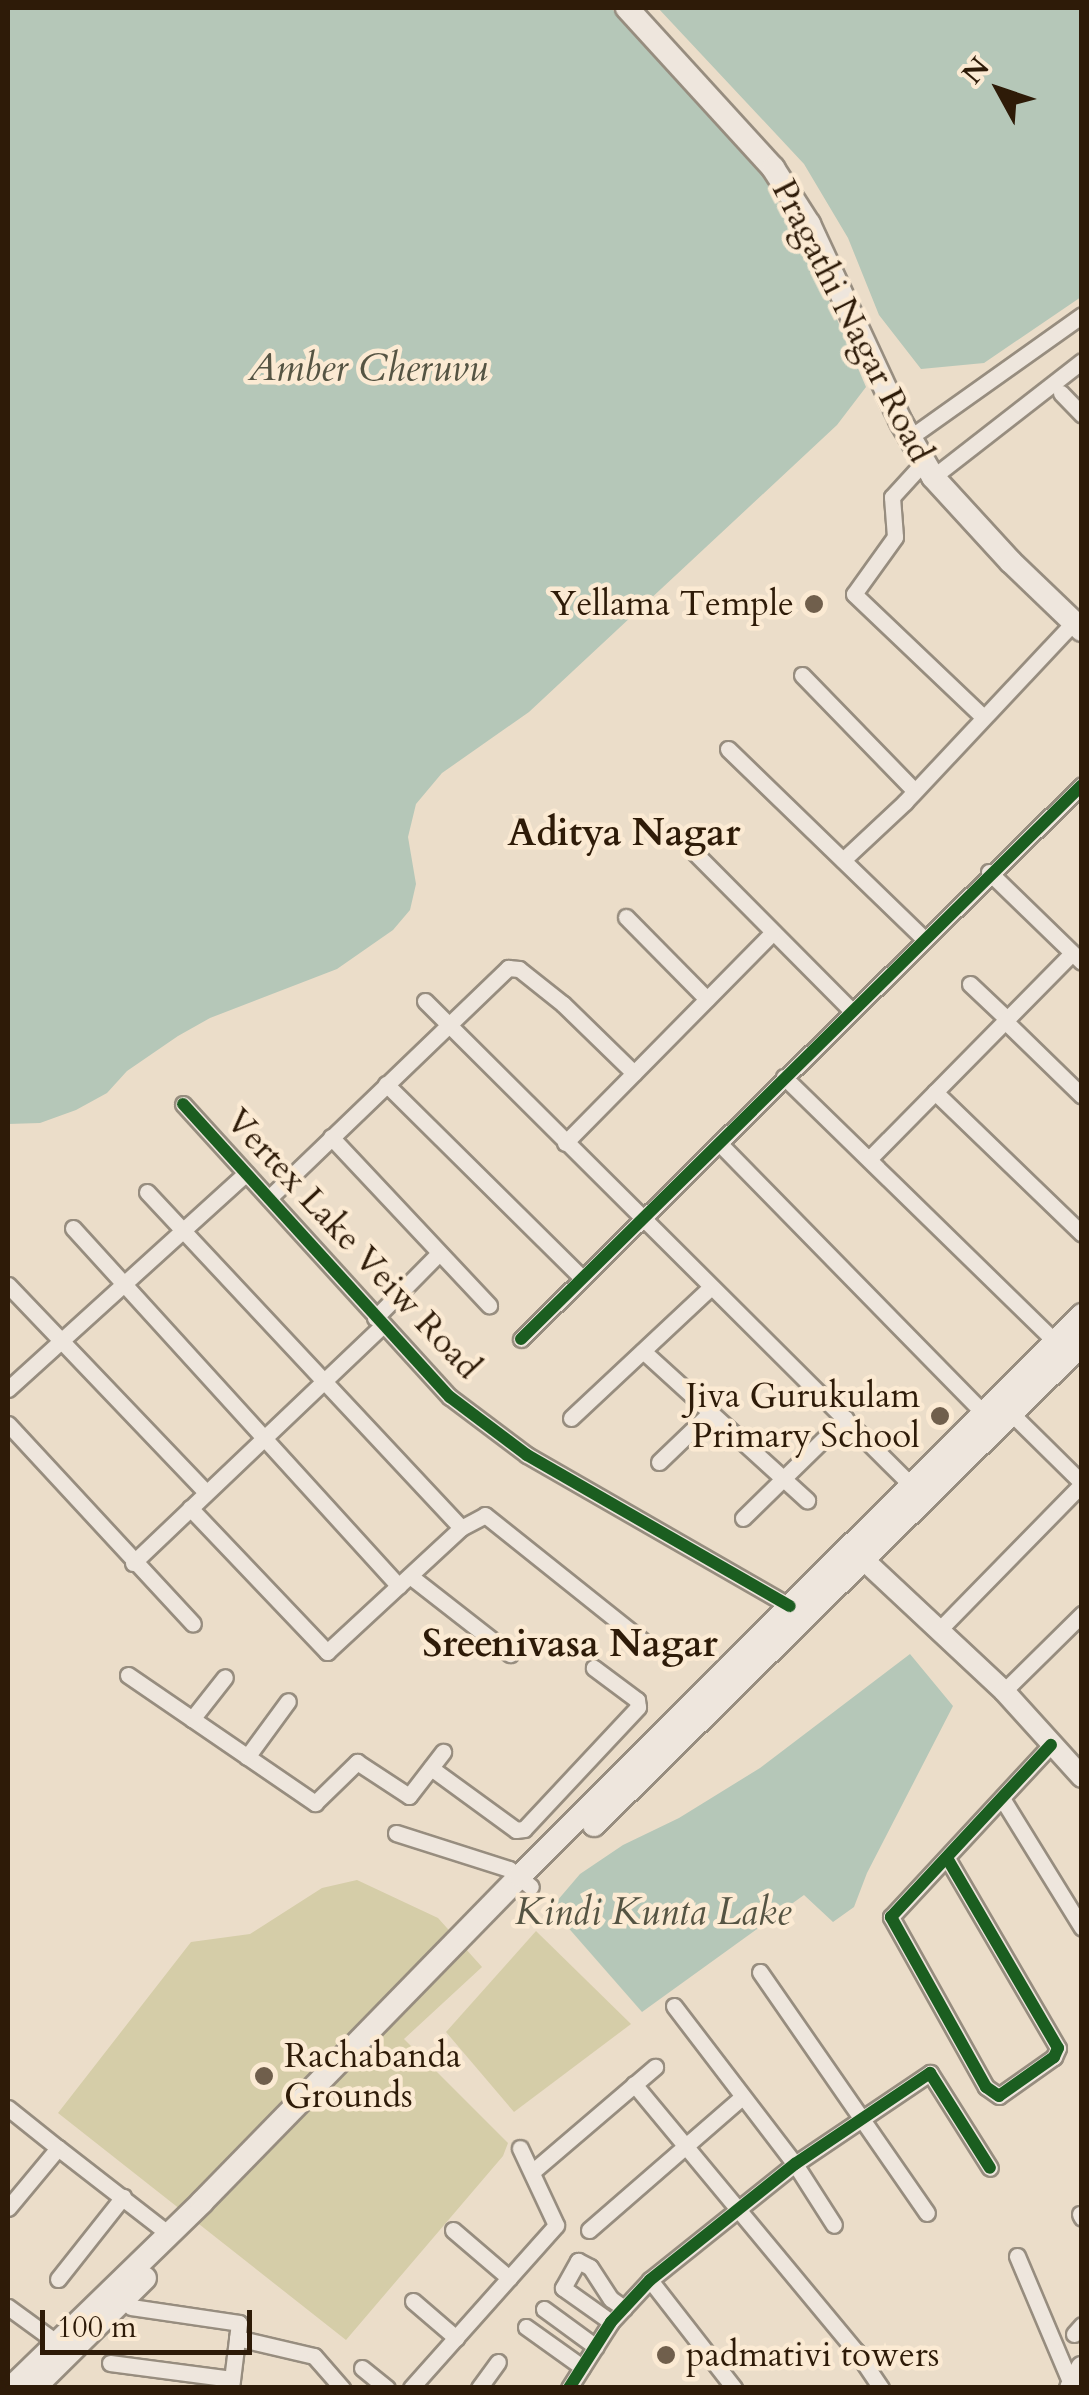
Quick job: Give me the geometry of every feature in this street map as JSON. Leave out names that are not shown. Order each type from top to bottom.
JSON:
[{"type":"main road","name":"Pragathi Nagar Road","points":[[627,8],[773,168],[809,224],[933,467]]},
{"type":"main road","points":[[640,8],[788,171],[834,247],[933,467],[1079,622]]},
{"type":"main road","points":[[34,2388],[526,1881],[591,1807],[1082,1314]]},
{"type":"main road","points":[[11,2388],[526,1881],[865,1561],[1082,1344]]},
{"type":"street","points":[[919,431],[1082,316]]},
{"type":"street","points":[[984,717],[854,594],[896,536],[892,497],[1082,361]]},
{"type":"street","points":[[1062,392],[1082,415]]},
{"type":"street","points":[[843,860],[1079,622]]},
{"type":"street","points":[[802,676],[914,790]]},
{"type":"street","points":[[728,750],[924,939]]},
{"type":"street","points":[[520,1339],[989,872],[1078,796]]},
{"type":"street","points":[[695,853],[852,1011]]},
{"type":"street","points":[[869,1159],[1006,1020],[1077,957],[989,872]]},
{"type":"street","points":[[626,917],[707,999]]},
{"type":"street","points":[[565,1144],[772,932]]},
{"type":"street","points":[[269,1198],[506,970],[516,968],[563,1004],[634,1072]]},
{"type":"street","points":[[970,984],[1082,1096]]},
{"type":"street","points":[[426,1002],[911,1485]]},
{"type":"street","points":[[784,1077],[1054,1341]]},
{"type":"street","points":[[386,1084],[582,1278]]},
{"type":"street","points":[[935,1092],[1082,1234]]},
{"type":"street","name":"Vertex Lake Veiw Road","points":[[183,1104],[450,1397],[527,1455],[790,1606]]},
{"type":"street","points":[[330,1137],[489,1306]]},
{"type":"street","points":[[719,1142],[983,1413]]},
{"type":"street","points":[[8,1390],[57,1341],[246,1173]]},
{"type":"street","points":[[146,1192],[462,1528]]},
{"type":"street","points":[[73,1228],[404,1581],[510,1654]]},
{"type":"street","points":[[133,1563],[324,1382],[439,1253]]},
{"type":"street","points":[[8,1285],[57,1341],[206,1492]]},
{"type":"street","points":[[571,1418],[711,1287]]},
{"type":"street","points":[[643,1350],[807,1500]]},
{"type":"street","points":[[660,1462],[711,1412]]},
{"type":"street","points":[[938,1630],[1082,1484],[1011,1413]]},
{"type":"street","points":[[743,1518],[845,1418]]},
{"type":"street","points":[[8,1424],[193,1624]]},
{"type":"street","points":[[190,1508],[327,1652],[462,1528],[485,1515],[649,1646]]},
{"type":"street","points":[[865,1561],[1004,1691],[1082,1778]]},
{"type":"street","points":[[1004,1691],[1080,1618]]},
{"type":"street","points":[[431,1768],[518,1830],[567,1785],[638,1708],[636,1700],[594,1668]]},
{"type":"street","points":[[128,1675],[314,1803],[354,1762],[407,1797],[444,1752]]},
{"type":"street","points":[[192,1719],[225,1677]]},
{"type":"street","points":[[246,1757],[288,1700]]},
{"type":"street","points":[[947,1858],[1058,2048],[1054,2057],[999,2096],[986,2087],[892,1919],[947,1858],[1003,1800],[1051,1745]]},
{"type":"street","points":[[585,1765],[611,1787]]},
{"type":"street","points":[[567,1785],[591,1807]]},
{"type":"street","points":[[1003,1800],[1082,1928]]},
{"type":"street","points":[[396,1832],[526,1881]]},
{"type":"street","points":[[760,1972],[860,2122],[928,2214]]},
{"type":"street","points":[[674,2006],[795,2164],[834,2225]]},
{"type":"street","points":[[532,2172],[655,2067]]},
{"type":"street","points":[[569,2388],[611,2322],[650,2280],[795,2164],[930,2073],[990,2168]]},
{"type":"street","points":[[634,2084],[881,2388]]},
{"type":"street","points":[[589,2230],[742,2096]]},
{"type":"street","points":[[8,2108],[168,2234]]},
{"type":"street","points":[[8,2208],[58,2148]]},
{"type":"street","points":[[411,2388],[556,2226],[520,2148]]},
{"type":"street","points":[[58,2279],[123,2197]]},
{"type":"street","points":[[452,2230],[509,2278]]},
{"type":"street","points":[[1018,2256],[1077,2380]]},
{"type":"street","points":[[611,2322],[563,2288],[578,2261],[590,2267],[611,2299],[624,2308]]},
{"type":"street","points":[[650,2280],[734,2388]]},
{"type":"street","points":[[413,2301],[456,2338]]},
{"type":"street","points":[[8,2307],[56,2342]]},
{"type":"street","points":[[110,2363],[232,2383],[239,2322],[131,2307]]},
{"type":"street","points":[[544,2309],[596,2347]]},
{"type":"street","points":[[526,2327],[582,2367]]},
{"type":"street","points":[[237,2338],[314,2356],[342,2388]]},
{"type":"street","points":[[479,2388],[498,2362]]},
{"type":"street","points":[[362,2368],[387,2388]]},
{"type":"shaded area","name":"Rachabanda Grounds","points":[[357,1880],[438,1918],[482,1967],[404,2039],[508,2143],[503,2156],[346,2340],[58,2113],[191,1942],[250,1934],[322,1888]]},
{"type":"shaded area","points":[[536,1931],[631,2024],[514,2112],[446,2032]]},
{"type":"water","name":"Amber Cheruvu","points":[[8,8],[611,8],[767,176],[797,226],[866,387],[837,425],[529,712],[442,773],[416,804],[408,837],[416,884],[410,910],[393,930],[337,969],[210,1018],[178,1036],[127,1071],[107,1093],[76,1110],[40,1123],[8,1124]]},
{"type":"water","points":[[658,8],[1081,8],[1081,297],[984,363],[921,369],[879,315],[848,238],[804,164]]},
{"type":"water","name":"Kindi Kunta Lake","points":[[910,1654],[953,1706],[867,1873],[854,1907],[833,1922],[804,1895],[642,2012],[551,1908],[580,1874],[623,1845],[679,1818],[760,1768]]},
{"type":"cycle path","points":[[521,1339],[1082,785]]},
{"type":"cycle path","points":[[183,1104],[450,1397],[527,1455],[790,1606]]},
{"type":"cycle path","points":[[947,1858],[1058,2048],[1054,2057],[999,2096],[986,2087],[891,1917],[1051,1745]]},
{"type":"cycle path","points":[[569,2388],[611,2322],[650,2280],[795,2164],[930,2073],[990,2168]]},
{"type":"place","name":"Yellama Temple","points":[[814,604]]},
{"type":"place","name":"Jiva Gurukulam Primary School","points":[[940,1416]]},
{"type":"place","name":"Rachabanda Grounds","points":[[264,2076]]},
{"type":"place","name":"padmativi towers","points":[[666,2355]]},
{"type":"district","name":"Aditya Nagar","points":[[624,834]]},
{"type":"district","name":"Sreenivasa Nagar","points":[[570,1645]]}]
